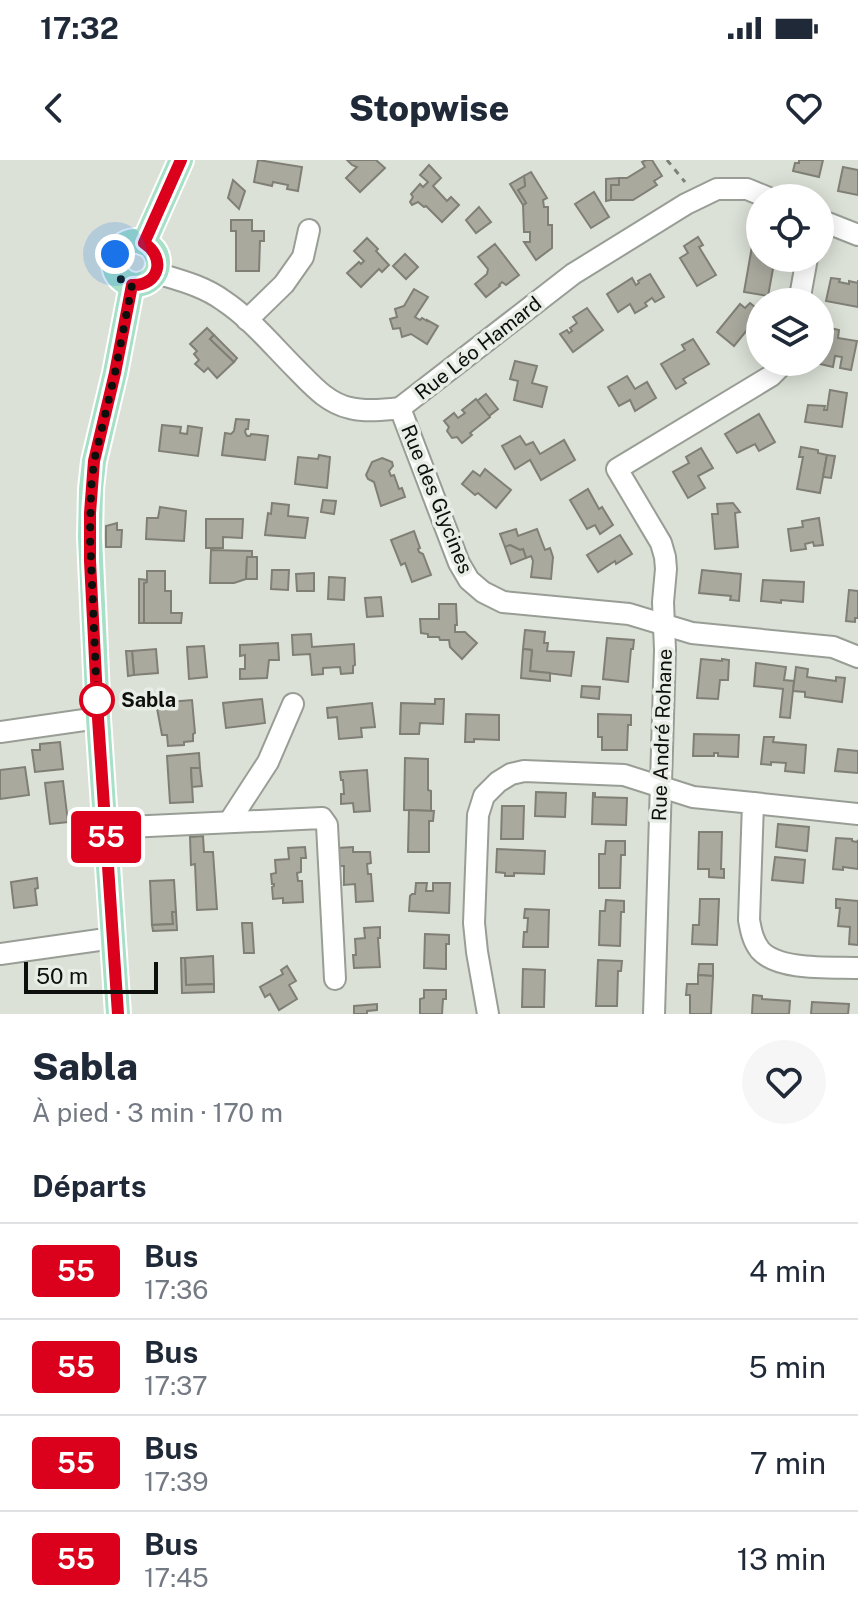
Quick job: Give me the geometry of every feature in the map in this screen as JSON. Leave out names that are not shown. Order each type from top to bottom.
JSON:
[{"type":"main road","points":[[144,243],[181,160]]},
{"type":"main road","points":[[138,241],[155,252],[156,273],[146,283],[132,285],[116,274],[113,260],[119,248],[138,241]]},
{"type":"main road","points":[[118,1014],[98,718],[90,551],[91,489],[94,461],[132,285]]},
{"type":"street","name":"Rue Léo Hamard","points":[[156,273],[208,290],[227,302],[321,394],[336,403],[353,409],[400,408],[573,274],[686,204],[717,189],[746,189]]},
{"type":"street","points":[[834,226],[858,235]]},
{"type":"street","points":[[247,320],[284,284],[297,266],[303,257],[309,230]]},
{"type":"street","name":"Rue André Rohane","points":[[654,1014],[666,569],[661,543],[617,469],[771,376]]},
{"type":"street","name":"Rue des Glycines","points":[[400,408],[459,563],[469,580],[483,592],[503,602],[629,614],[692,633],[833,647],[858,657]]},
{"type":"street","points":[[229,822],[268,762],[293,704]]},
{"type":"street","points":[[0,732],[98,718]]},
{"type":"street","points":[[488,1014],[474,923],[478,815],[484,796],[511,774],[524,771],[624,775],[693,797],[858,814]]},
{"type":"street","points":[[753,803],[749,920],[751,935],[760,951],[774,960],[797,965],[858,968]]},
{"type":"street","points":[[106,828],[322,818],[327,825],[335,979]]},
{"type":"street","points":[[0,954],[113,938]]},
{"type":"path","points":[[667,160],[690,189]]},
{"type":"building","points":[[258,160],[302,167],[298,191],[287,189],[288,185],[273,182],[272,186],[254,182]]},
{"type":"building","points":[[347,160],[376,160],[385,168],[360,192],[346,178],[357,167]]},
{"type":"building","points":[[652,160],[662,176],[654,181],[657,185],[633,200],[611,200],[611,185],[619,185],[619,178],[627,178],[645,167],[642,162]]},
{"type":"building","points":[[799,160],[823,160],[819,177],[793,171]]},
{"type":"building","points":[[429,165],[441,178],[433,186],[447,201],[451,197],[459,205],[442,222],[426,206],[418,202],[412,205],[410,202],[411,194],[420,184],[423,187],[428,182],[420,175]]},
{"type":"building","points":[[843,167],[858,170],[858,195],[838,191]]},
{"type":"building","points":[[531,172],[547,198],[543,200],[544,207],[548,207],[548,225],[552,225],[552,248],[536,260],[524,242],[530,242],[530,232],[524,232],[523,205],[526,203],[518,190],[525,186],[524,176]]},
{"type":"building","points":[[524,176],[525,186],[518,190],[526,203],[523,205],[510,184]]},
{"type":"building","points":[[619,178],[619,185],[611,185],[611,200],[606,201],[606,179]]},
{"type":"building","points":[[233,180],[245,191],[239,209],[228,198]]},
{"type":"building","points":[[594,192],[609,217],[591,228],[575,204]]},
{"type":"building","points":[[479,207],[491,222],[476,233],[466,220]]},
{"type":"building","points":[[231,220],[252,220],[252,231],[264,231],[264,241],[260,241],[259,271],[236,271],[236,231],[231,231]]},
{"type":"building","points":[[698,237],[703,245],[699,247],[716,275],[697,286],[680,258],[688,253],[684,246]]},
{"type":"building","points":[[367,238],[389,265],[382,272],[379,269],[361,287],[347,273],[364,261],[354,251]]},
{"type":"building","points":[[495,244],[519,275],[506,285],[502,282],[486,297],[475,284],[487,274],[488,269],[478,257]]},
{"type":"building","points":[[405,254],[418,267],[406,279],[393,266]]},
{"type":"building","points":[[748,272],[772,272],[769,288],[746,288],[744,292]]},
{"type":"building","points":[[650,274],[664,297],[655,302],[652,298],[645,303],[647,306],[635,313],[630,304],[618,312],[607,294],[632,278],[636,285]]},
{"type":"building","points":[[831,278],[849,284],[849,281],[858,283],[858,307],[834,302],[834,288],[829,288]]},
{"type":"building","points":[[414,289],[428,297],[415,317],[438,326],[427,344],[411,334],[402,337],[400,328],[393,329],[390,319],[397,317],[395,309],[404,306]]},
{"type":"building","points":[[740,304],[745,308],[746,331],[734,346],[717,332]]},
{"type":"building","points":[[587,308],[603,330],[573,352],[560,334],[572,331],[570,328],[577,323],[573,317]]},
{"type":"building","points":[[207,328],[214,335],[210,339],[234,362],[217,378],[208,368],[204,372],[195,364],[199,360],[194,354],[197,351],[190,344]]},
{"type":"building","points":[[834,329],[839,330],[838,338],[857,341],[851,370],[840,368],[842,357],[835,356],[834,362]]},
{"type":"building","points":[[214,335],[237,358],[234,362],[210,339]]},
{"type":"building","points":[[693,339],[709,364],[683,379],[686,383],[676,389],[661,364],[685,350],[682,345]]},
{"type":"building","points":[[515,361],[537,366],[532,383],[547,387],[542,407],[514,400],[518,381],[510,379]]},
{"type":"building","points":[[627,376],[635,389],[647,382],[656,398],[635,411],[630,400],[619,406],[608,387]]},
{"type":"building","points":[[830,390],[847,393],[842,427],[805,422],[808,405],[825,406],[824,410],[827,410]]},
{"type":"building","points":[[486,394],[498,409],[489,416],[477,401]]},
{"type":"building","points":[[476,399],[490,417],[462,443],[457,437],[452,438],[444,421],[454,413],[458,418],[465,413],[462,410]]},
{"type":"building","points":[[759,414],[775,442],[759,451],[755,444],[737,453],[725,434]]},
{"type":"building","points":[[236,419],[249,420],[245,432],[247,436],[268,436],[265,460],[222,455],[225,433],[234,431]]},
{"type":"building","points":[[162,425],[181,427],[180,433],[187,434],[188,426],[202,428],[198,456],[159,451]]},
{"type":"building","points":[[520,436],[526,445],[533,442],[540,454],[564,440],[575,460],[541,480],[530,460],[515,469],[502,446]]},
{"type":"building","points":[[801,447],[827,455],[820,493],[797,489],[803,457],[799,457]]},
{"type":"building","points":[[701,448],[713,468],[698,476],[705,488],[688,498],[673,472],[689,463],[686,457]]},
{"type":"building","points":[[319,455],[330,457],[327,488],[295,484],[298,457],[318,459]]},
{"type":"building","points":[[827,455],[835,456],[831,478],[823,477]]},
{"type":"building","points":[[382,458],[392,462],[389,471],[405,497],[381,506],[374,482],[366,475],[372,462]]},
{"type":"building","points":[[485,469],[511,490],[496,508],[462,484],[473,471],[480,476]]},
{"type":"building","points":[[588,489],[613,525],[600,534],[595,525],[587,529],[570,500]]},
{"type":"building","points":[[323,500],[336,501],[334,514],[321,512]]},
{"type":"building","points":[[272,503],[289,505],[288,516],[308,518],[305,538],[265,535]]},
{"type":"building","points":[[733,503],[740,512],[735,513],[738,547],[715,549],[712,514],[718,514],[717,504]]},
{"type":"building","points":[[160,507],[186,511],[184,541],[146,539],[147,518],[158,518]]},
{"type":"building","points":[[819,518],[823,545],[814,546],[813,542],[805,544],[806,549],[791,551],[788,529],[803,527],[802,521]]},
{"type":"building","points":[[206,519],[243,519],[242,538],[223,537],[223,548],[206,548]]},
{"type":"building","points":[[117,523],[117,530],[122,530],[121,547],[106,547],[106,526]]},
{"type":"building","points":[[516,529],[518,536],[537,529],[545,550],[550,548],[553,557],[551,579],[531,577],[531,556],[526,558],[523,549],[510,545],[505,547],[500,534]]},
{"type":"building","points":[[414,531],[419,552],[423,554],[431,575],[412,582],[391,540]]},
{"type":"building","points":[[620,535],[632,554],[598,572],[587,555]]},
{"type":"building","points":[[510,545],[523,549],[526,558],[511,564],[505,547]]},
{"type":"building","points":[[211,550],[252,551],[252,557],[247,557],[246,579],[234,583],[210,583]]},
{"type":"building","points":[[247,557],[257,557],[257,579],[246,579]]},
{"type":"building","points":[[272,570],[289,570],[288,590],[271,589]]},
{"type":"building","points":[[702,570],[741,574],[739,601],[730,600],[731,596],[699,593]]},
{"type":"building","points":[[147,571],[165,571],[165,591],[171,591],[171,613],[182,613],[181,623],[144,623]]},
{"type":"building","points":[[314,573],[314,591],[297,591],[296,574]]},
{"type":"building","points":[[329,577],[345,578],[344,600],[328,599]]},
{"type":"building","points":[[139,579],[147,580],[144,583],[144,623],[139,623]]},
{"type":"building","points":[[763,580],[804,582],[803,602],[761,601]]},
{"type":"building","points":[[849,590],[858,591],[858,618],[855,622],[846,621]]},
{"type":"building","points":[[381,597],[383,616],[367,617],[365,598]]},
{"type":"building","points":[[439,604],[456,604],[455,632],[465,632],[477,643],[462,659],[450,647],[449,640],[421,633],[420,619],[439,619]]},
{"type":"building","points":[[525,630],[545,632],[547,651],[574,652],[571,676],[530,671],[532,650],[523,649]]},
{"type":"building","points":[[311,634],[312,647],[354,644],[353,673],[341,674],[340,667],[323,668],[323,674],[312,675],[310,654],[293,655],[292,635]]},
{"type":"building","points":[[607,638],[634,640],[628,682],[603,679]]},
{"type":"building","points":[[278,643],[279,660],[269,660],[267,678],[240,679],[240,669],[245,669],[245,655],[240,656],[240,645]]},
{"type":"building","points":[[204,646],[207,677],[189,679],[187,647]]},
{"type":"building","points":[[156,649],[158,673],[134,675],[132,651]]},
{"type":"building","points":[[523,649],[532,650],[530,671],[550,673],[550,681],[521,678]]},
{"type":"building","points":[[126,651],[132,651],[134,675],[128,676]]},
{"type":"building","points":[[701,659],[729,660],[728,680],[720,680],[718,699],[697,698]]},
{"type":"building","points":[[756,663],[786,667],[784,680],[794,681],[790,718],[780,717],[783,689],[754,686]]},
{"type":"building","points":[[796,667],[808,669],[807,677],[836,681],[836,677],[845,678],[842,702],[805,697],[805,692],[793,691]]},
{"type":"building","points":[[582,686],[600,687],[599,699],[581,697]]},
{"type":"building","points":[[262,699],[265,723],[226,728],[223,703]]},
{"type":"building","points":[[435,699],[444,699],[443,724],[420,723],[419,734],[400,734],[401,703],[435,704]]},
{"type":"building","points":[[192,700],[193,741],[168,746],[167,735],[162,735],[156,703]]},
{"type":"building","points":[[372,703],[375,727],[361,728],[362,737],[339,739],[337,717],[328,718],[327,708]]},
{"type":"building","points":[[466,714],[499,715],[499,740],[474,739],[474,742],[465,742]]},
{"type":"building","points":[[598,714],[631,715],[627,750],[602,750],[602,737],[598,737]]},
{"type":"building","points":[[694,734],[739,735],[738,757],[718,756],[718,753],[714,756],[693,756]]},
{"type":"building","points":[[764,737],[774,737],[773,742],[806,745],[804,773],[785,771],[786,763],[761,764]]},
{"type":"building","points":[[60,742],[63,769],[35,772],[32,750],[40,750],[40,744]]},
{"type":"building","points":[[838,749],[858,751],[858,773],[835,771]]},
{"type":"building","points":[[199,753],[200,768],[191,768],[193,802],[170,803],[167,756]]},
{"type":"building","points":[[405,758],[428,759],[431,811],[404,810]]},
{"type":"building","points":[[25,767],[29,795],[0,799],[0,770]]},
{"type":"building","points":[[191,768],[200,768],[202,786],[192,787]]},
{"type":"building","points":[[367,770],[370,811],[354,812],[353,803],[341,804],[341,794],[344,794],[340,772]]},
{"type":"building","points":[[63,781],[68,822],[50,824],[45,783]]},
{"type":"building","points":[[536,792],[566,793],[565,817],[535,816]]},
{"type":"building","points":[[593,793],[595,797],[627,798],[626,825],[592,824]]},
{"type":"building","points":[[502,806],[524,806],[523,839],[501,839]]},
{"type":"building","points":[[409,810],[434,811],[433,821],[429,821],[429,852],[408,852]]},
{"type":"building","points":[[778,824],[809,827],[807,851],[776,847]]},
{"type":"building","points":[[699,832],[722,832],[721,869],[724,869],[724,878],[709,877],[709,869],[698,869]]},
{"type":"building","points":[[203,836],[204,852],[213,852],[217,909],[197,910],[190,837]]},
{"type":"building","points":[[836,838],[858,840],[858,869],[833,869]]},
{"type":"building","points":[[606,841],[625,841],[625,855],[621,855],[620,888],[599,888],[599,854],[605,854]]},
{"type":"building","points":[[305,847],[306,858],[301,858],[301,872],[297,873],[298,881],[302,881],[303,902],[283,903],[283,898],[273,899],[271,874],[276,873],[275,860],[289,859],[288,848]]},
{"type":"building","points":[[353,847],[353,852],[370,852],[371,863],[367,864],[373,901],[356,902],[355,884],[344,885],[344,866],[338,866],[337,848]]},
{"type":"building","points":[[497,849],[545,851],[544,874],[514,873],[514,876],[505,876],[505,873],[496,872]]},
{"type":"building","points":[[775,857],[805,860],[803,883],[772,880]]},
{"type":"building","points":[[37,878],[37,905],[14,908],[11,882]]},
{"type":"building","points":[[174,880],[176,912],[172,912],[173,924],[152,925],[150,881]]},
{"type":"building","points":[[416,883],[427,883],[426,891],[433,891],[433,883],[450,883],[449,913],[409,911],[410,896],[415,894]]},
{"type":"building","points":[[700,899],[719,899],[717,945],[692,944],[693,925],[699,925]]},
{"type":"building","points":[[836,899],[858,901],[858,945],[849,944],[850,927],[838,926],[840,908],[836,908]]},
{"type":"building","points":[[606,900],[624,901],[620,946],[599,945],[600,911],[605,911]]},
{"type":"building","points":[[525,909],[549,910],[548,947],[523,947],[528,918],[524,918]]},
{"type":"building","points":[[172,912],[176,912],[177,930],[153,931],[152,925],[173,924]]},
{"type":"building","points":[[242,923],[252,923],[254,953],[244,953]]},
{"type":"building","points":[[380,927],[380,967],[354,968],[355,939],[365,938],[364,928]]},
{"type":"building","points":[[425,934],[449,935],[446,969],[424,968]]},
{"type":"building","points":[[213,956],[214,984],[186,985],[185,958]]},
{"type":"building","points":[[181,958],[185,958],[186,985],[214,984],[214,992],[182,993]]},
{"type":"building","points":[[598,960],[622,961],[621,971],[618,971],[617,1006],[596,1006]]},
{"type":"building","points":[[699,964],[713,964],[713,976],[698,975]]},
{"type":"building","points":[[287,966],[296,981],[289,985],[297,999],[279,1010],[270,994],[265,997],[260,987],[283,974],[281,970]]},
{"type":"building","points":[[523,969],[545,970],[544,1007],[522,1007]]},
{"type":"building","points":[[698,975],[713,976],[711,1014],[690,1014],[687,984],[698,984]]},
{"type":"building","points":[[424,990],[446,990],[442,1014],[420,1014],[420,999],[424,998]]},
{"type":"building","points":[[753,995],[762,996],[762,999],[790,1001],[789,1014],[752,1014]]},
{"type":"building","points":[[812,1002],[849,1004],[848,1014],[811,1014]]},
{"type":"building","points":[[377,1004],[377,1010],[354,1014],[354,1006]]},
{"type":"bus line","name":"55","points":[[118,1014],[93,636],[91,489],[94,461],[132,285],[146,283],[156,273],[155,252],[144,243],[181,160]]},
{"type":"place","name":"Sabla","points":[[97,700]]},
{"type":"route","points":[[97,700],[91,489],[94,461],[132,285],[116,274],[115,254]]}]
